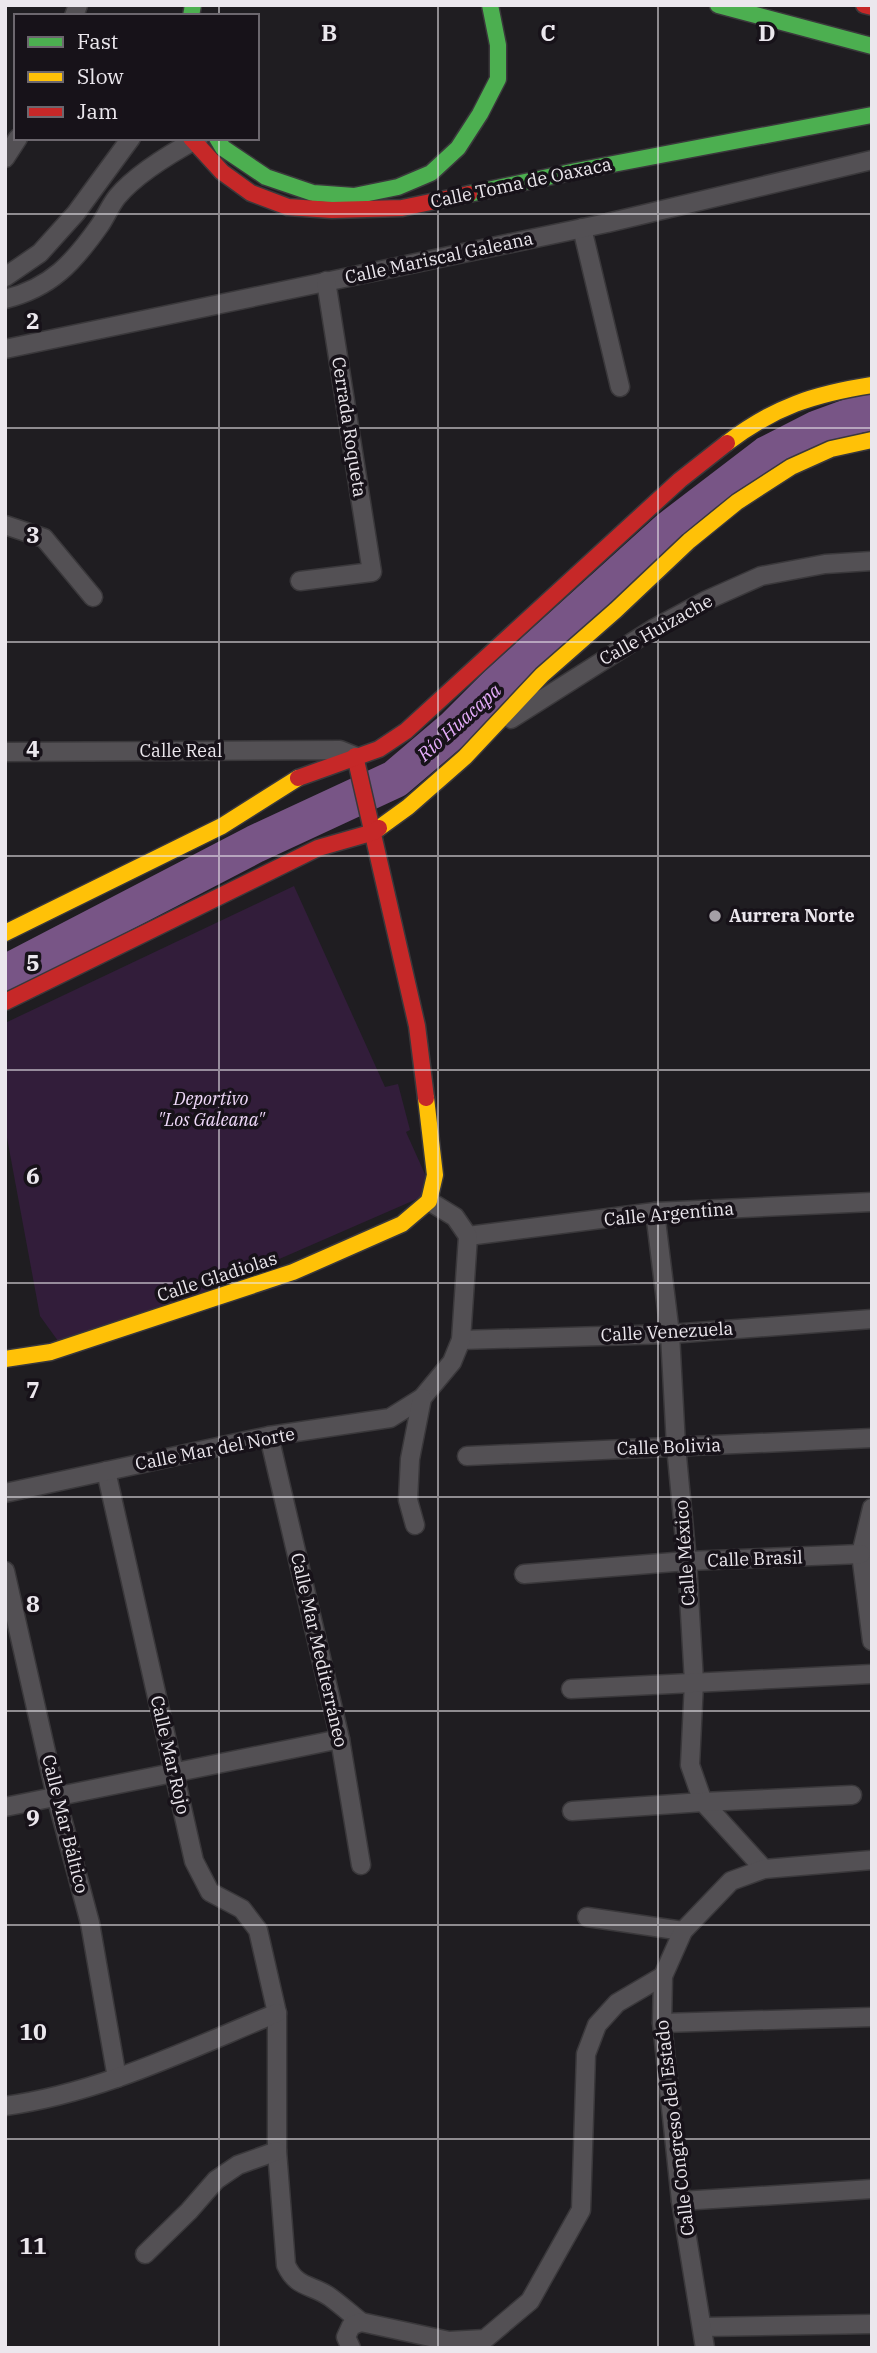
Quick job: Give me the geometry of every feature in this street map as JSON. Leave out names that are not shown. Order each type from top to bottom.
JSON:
[{"type":"main road","name":"Calle Toma de Oaxaca","points":[[218,140],[223,149],[266,177],[313,193],[354,196],[398,187],[431,173],[458,148],[498,79],[498,45],[489,5]]},
{"type":"main road","points":[[719,5],[872,46]]},
{"type":"main road","points":[[864,5],[872,7]]},
{"type":"main road","name":"Calle Toma de Oaxaca","points":[[194,140],[222,173],[251,193],[288,207],[402,208],[872,115]]},
{"type":"main road","points":[[5,933],[222,826],[291,781],[357,764],[406,731],[680,480],[743,431],[788,405],[832,391],[872,385]]},
{"type":"main road","points":[[5,1002],[318,848],[373,826],[408,807],[465,757],[542,675],[689,541],[737,502],[791,467],[831,449],[872,440]]},
{"type":"main road","points":[[357,764],[417,1026],[435,1175],[429,1201]]},
{"type":"main road","name":"Calle Gladiolas","points":[[5,1359],[51,1352],[293,1272],[402,1224],[429,1201]]},
{"type":"street","points":[[5,158],[17,140]]},
{"type":"street","points":[[5,277],[40,253],[76,212],[130,140]]},
{"type":"street","points":[[5,299],[22,295],[49,282],[69,265],[118,196],[164,157],[194,140]]},
{"type":"street","name":"Calle Mariscal Galeana","points":[[5,349],[582,228],[872,160]]},
{"type":"street","points":[[582,228],[620,387]]},
{"type":"street","name":"Cerrada Roqueta","points":[[300,581],[372,572],[327,281]]},
{"type":"street","points":[[5,525],[44,538],[93,597]]},
{"type":"street","name":"Calle Huizache","points":[[465,757],[518,713],[653,629],[707,600],[761,576],[825,564],[872,561]]},
{"type":"street","name":"Calle Real","points":[[5,752],[340,750],[357,764]]},
{"type":"street","points":[[415,1525],[408,1500],[410,1459],[422,1398],[452,1362],[461,1340],[468,1236],[455,1217],[429,1201]]},
{"type":"street","name":"Calle Argentina","points":[[468,1236],[656,1212],[872,1202]]},
{"type":"street","name":"Calle México","points":[[656,1212],[670,1334],[676,1447],[687,1561],[694,1682],[690,1765],[703,1801],[764,1869]]},
{"type":"street","name":"Calle Venezuela","points":[[461,1340],[670,1334],[872,1319]]},
{"type":"street","name":"Calle Mar del Norte","points":[[5,1493],[269,1436],[390,1418],[422,1398]]},
{"type":"street","name":"Calle Mar Mediterráneo","points":[[269,1436],[340,1738],[361,1865]]},
{"type":"street","name":"Calle Bolivia","points":[[467,1456],[872,1438]]},
{"type":"street","name":"Calle Mar Rojo","points":[[106,1471],[194,1861],[210,1892],[242,1909],[258,1930],[277,2013],[277,2151],[285,2265],[291,2276],[301,2284],[331,2298],[361,2322]]},
{"type":"street","points":[[872,1508],[860,1554],[872,1641]]},
{"type":"street","name":"Calle Brasil","points":[[524,1574],[687,1561],[860,1554]]},
{"type":"street","name":"Calle Mar Báltico","points":[[5,1571],[13,1643],[90,1923],[117,2078]]},
{"type":"street","points":[[571,1689],[872,1674]]},
{"type":"street","points":[[5,1807],[340,1738]]},
{"type":"street","points":[[572,1811],[703,1801],[852,1795]]},
{"type":"street","name":"Calle Congreso del Estado","points":[[705,2348],[681,2202],[662,2023],[663,1976],[683,1931],[731,1881],[764,1869],[872,1860]]},
{"type":"street","points":[[587,1917],[683,1931]]},
{"type":"street","points":[[351,2348],[346,2337],[351,2326],[361,2322],[449,2341],[485,2339],[530,2301],[581,2210],[586,2054],[597,2025],[617,2003],[663,1976]]},
{"type":"street","points":[[5,2106],[25,2104],[117,2078],[277,2013]]},
{"type":"street","points":[[662,2023],[872,2017]]},
{"type":"street","points":[[145,2254],[190,2211],[216,2180],[238,2165],[277,2151]]},
{"type":"street","points":[[681,2202],[872,2189]]},
{"type":"street","points":[[703,2327],[872,2324]]},
{"type":"green space","name":"Deportivo \"Los Galeana\"","points":[[294,886],[385,1087],[398,1084],[410,1130],[406,1132],[433,1192],[66,1352],[40,1316],[5,1127],[5,1023]]},
{"type":"waterway","name":"Río Huacapa","points":[[5,974],[255,844],[395,779],[455,728],[499,684],[669,530],[767,455],[818,429],[872,412]]},
{"type":"traffic: fast","points":[[191,14],[193,5]]},
{"type":"traffic: fast","points":[[218,140],[223,148],[266,177],[313,193],[354,196],[398,187],[431,173],[458,148],[498,79],[498,45],[490,5]]},
{"type":"traffic: fast","points":[[718,5],[872,46]]},
{"type":"traffic: fast","points":[[469,194],[872,115]]},
{"type":"traffic: slow","points":[[727,443],[761,420],[795,404],[872,385]]},
{"type":"traffic: slow","points":[[379,828],[408,807],[465,757],[542,675],[689,541],[737,502],[791,467],[831,449],[872,440]]},
{"type":"traffic: slow","points":[[5,933],[222,826],[298,778]]},
{"type":"traffic: slow","points":[[5,1359],[51,1352],[293,1272],[402,1224],[429,1201],[435,1175],[426,1098]]},
{"type":"traffic: jam","points":[[864,5],[872,7]]},
{"type":"traffic: jam","points":[[193,140],[222,172],[251,193],[288,207],[332,210],[402,208],[469,194]]},
{"type":"traffic: jam","points":[[298,778],[379,749],[406,731],[680,480],[727,443]]},
{"type":"traffic: jam","points":[[355,756],[417,1026],[426,1098]]},
{"type":"traffic: jam","points":[[5,1002],[318,848],[374,832],[379,828]]},
{"type":"place","name":"Aurrera Norte","points":[[715,916]]}]
